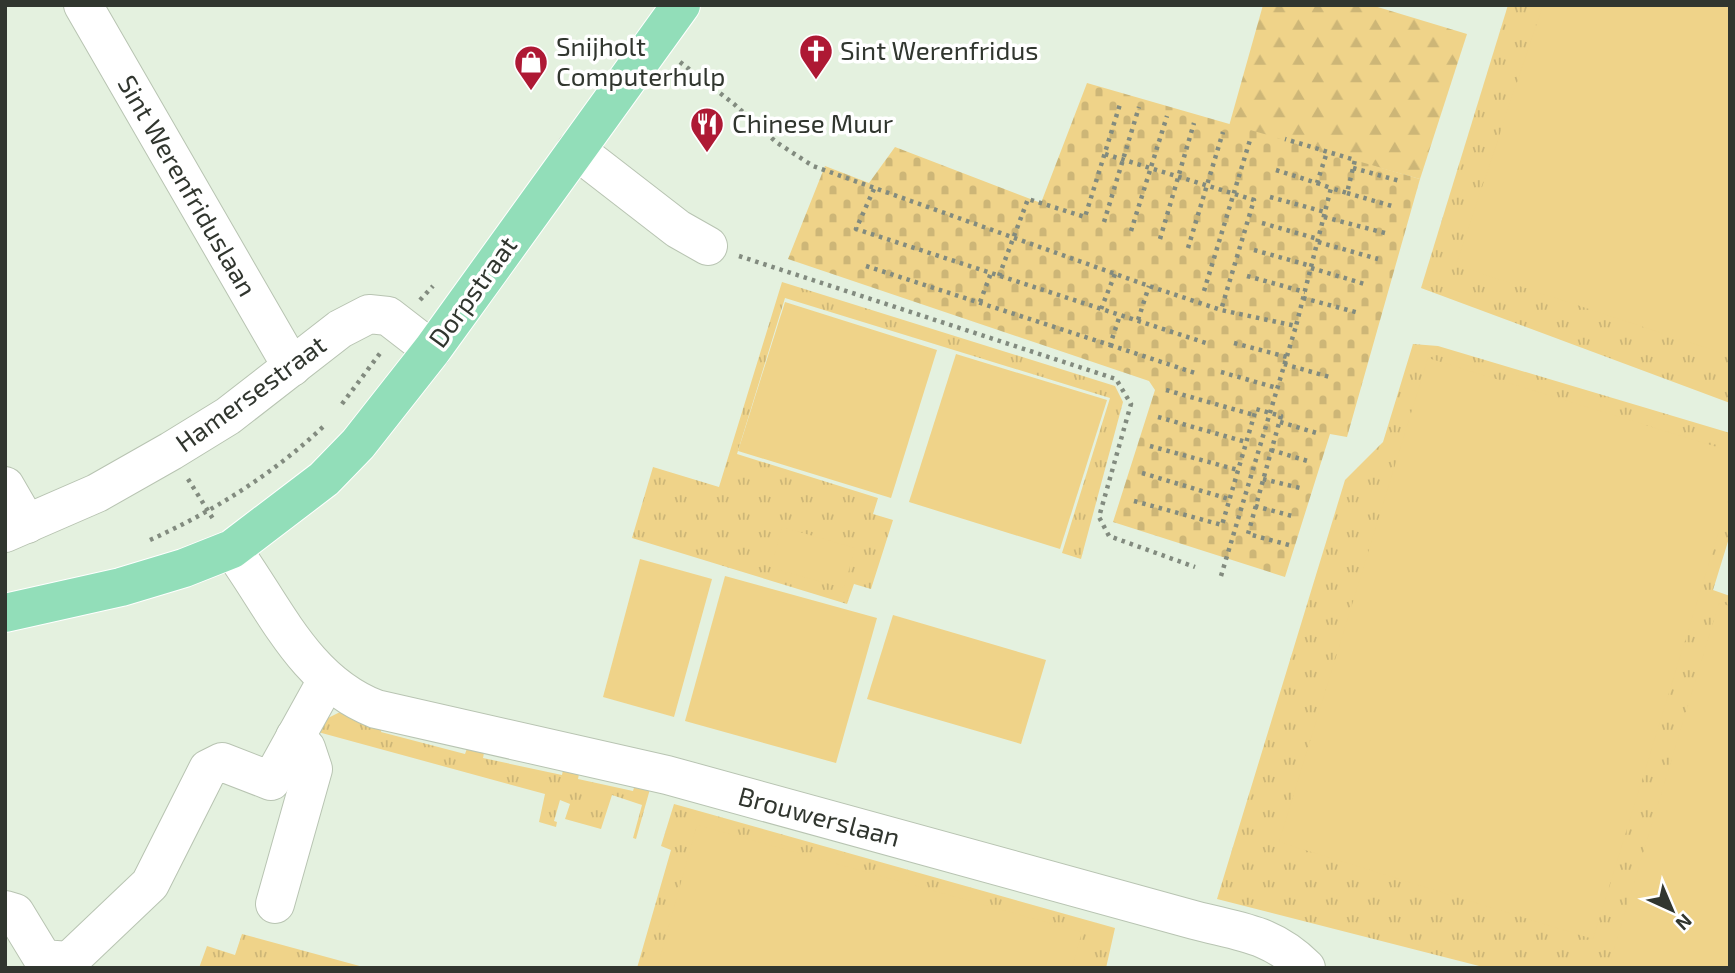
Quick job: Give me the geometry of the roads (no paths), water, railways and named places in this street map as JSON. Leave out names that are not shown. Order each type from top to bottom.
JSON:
[{"type":"main road","name":"Dorpstraat","points":[[233,549],[300,499],[358,444],[432,350],[681,5]]},
{"type":"main road","points":[[5,613],[134,583],[233,549]]},
{"type":"street","name":"Sint Werenfriduslaan","points":[[83,5],[292,367]]},
{"type":"street","points":[[576,150],[678,229],[708,246]]},
{"type":"street","name":"Hamersestraat","points":[[16,529],[97,493],[171,451],[228,416],[340,329],[369,314],[388,316],[432,350]]},
{"type":"street","points":[[5,486],[16,529]]},
{"type":"street","name":"Brouwerslaan","points":[[233,549],[304,657],[327,680],[358,702],[376,709],[667,775],[1264,937],[1293,954],[1306,968]]},
{"type":"street","points":[[5,911],[15,913],[43,958],[69,961],[150,884],[208,769],[222,762],[271,781],[327,680]]},
{"type":"street","points":[[275,904],[313,769],[306,747],[295,737]]},
{"type":"place","name":"Sint Werenfridus","points":[[816,81]]},
{"type":"place","name":"Snijholt Computerhulp","points":[[531,92]]},
{"type":"place","name":"Chinese Muur","points":[[707,154]]}]
